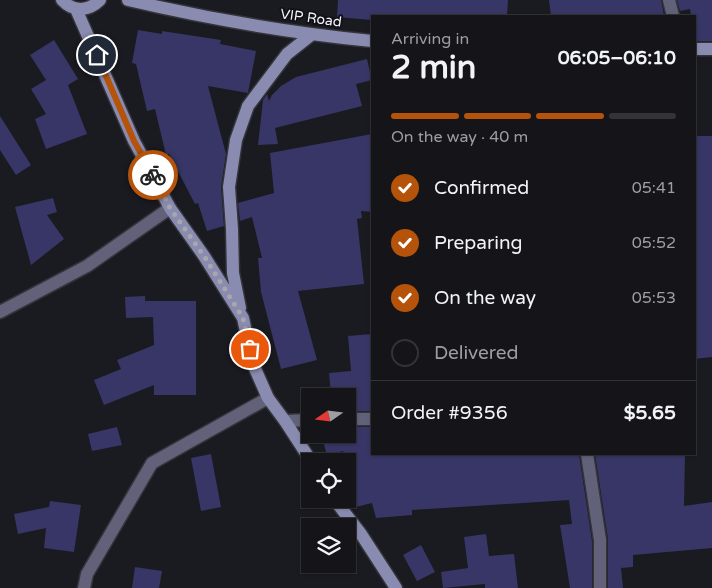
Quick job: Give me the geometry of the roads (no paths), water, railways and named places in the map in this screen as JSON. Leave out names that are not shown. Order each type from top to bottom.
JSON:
[{"type":"street","points":[[62,0],[76,9],[90,8],[100,0]]},
{"type":"street","name":"VIP Road","points":[[128,0],[190,14],[311,35],[371,41]]},
{"type":"street","points":[[669,0],[673,15]]},
{"type":"street","points":[[76,9],[134,141],[170,208],[204,256],[243,318]]},
{"type":"street","points":[[306,453],[268,398],[254,364],[233,273],[232,229],[228,187],[236,140],[248,106],[287,54],[311,35]]},
{"type":"street","points":[[696,49],[712,49]]},
{"type":"street","points":[[0,312],[87,266],[170,208]]},
{"type":"street","points":[[84,588],[87,574],[152,463],[268,398]]},
{"type":"street","points":[[356,419],[371,419]]},
{"type":"street","points":[[285,421],[301,420]]},
{"type":"street","points":[[587,455],[600,540],[600,588]]},
{"type":"street","points":[[341,508],[361,534],[396,588]]}]
